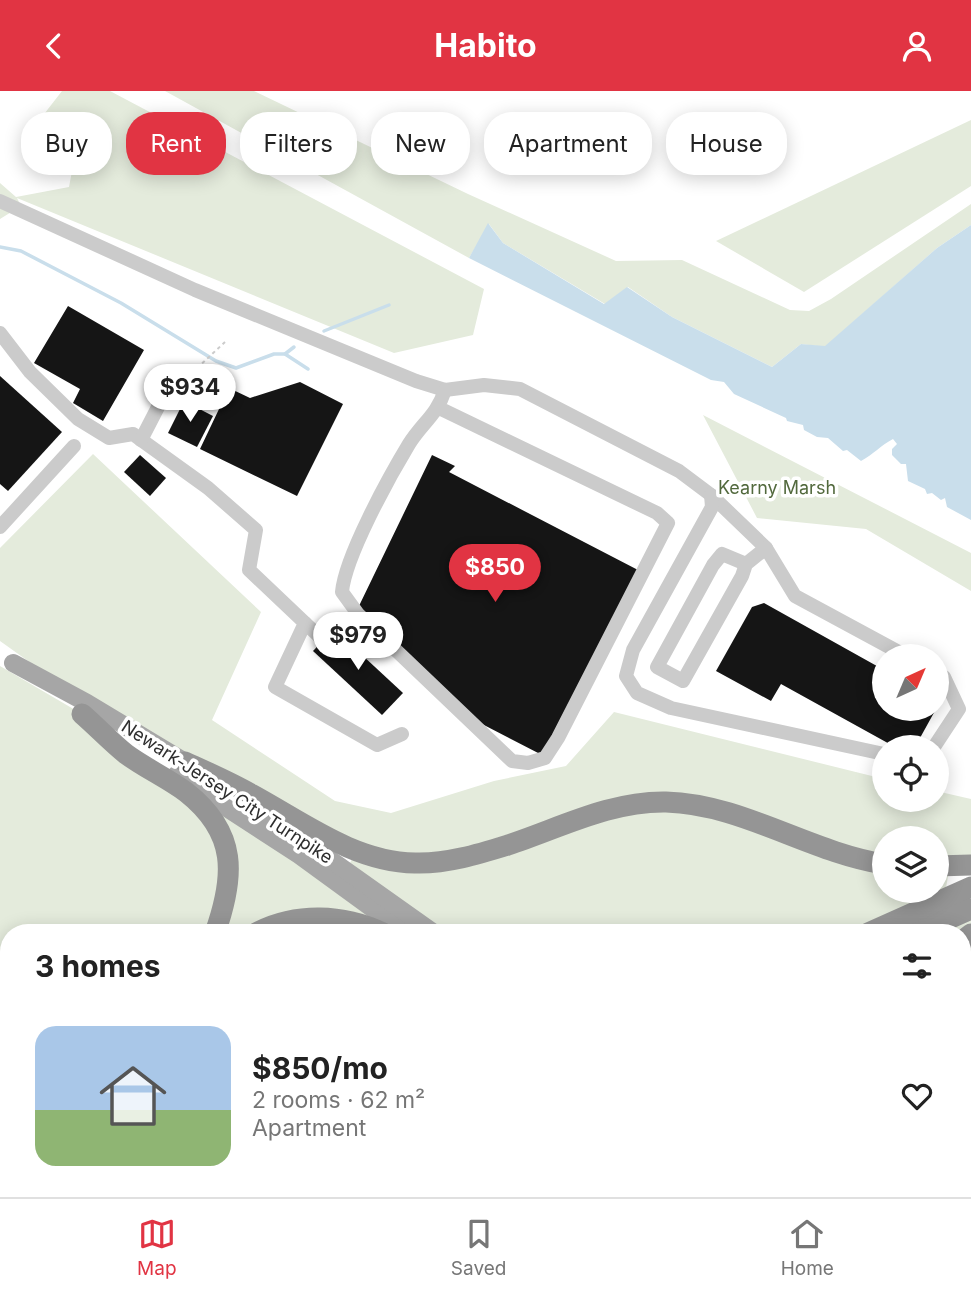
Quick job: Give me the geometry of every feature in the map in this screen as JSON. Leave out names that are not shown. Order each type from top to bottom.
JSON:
[{"type":"highway","points":[[82,714],[126,753],[185,792],[215,825],[227,851],[230,876],[226,901],[218,924]]},
{"type":"highway","points":[[185,762],[249,793],[346,846],[374,858],[396,862],[426,863],[460,858],[509,845],[611,809],[663,802],[722,811],[854,858],[872,862]]},
{"type":"highway","points":[[949,866],[971,865]]},
{"type":"highway","points":[[888,924],[971,887]]},
{"type":"highway","points":[[937,924],[971,909]]},
{"type":"highway","points":[[276,924],[313,918],[358,924]]},
{"type":"main road","name":"Newark-Jersey City Turnpike","points":[[6,659],[82,714],[290,849],[394,924]]},
{"type":"main road","name":"Newark-Jersey City Turnpike","points":[[6,659],[185,762],[323,852],[422,924]]},
{"type":"lane","points":[[0,201],[195,290],[445,390],[484,385],[520,389],[679,471],[710,495],[766,548],[795,596],[884,644]]},
{"type":"lane","points":[[0,333],[30,372],[78,419],[110,437],[133,434],[208,488],[256,530],[248,570],[323,641]]},
{"type":"lane","points":[[141,440],[174,376]]},
{"type":"lane","points":[[439,408],[657,513],[668,523],[545,758],[528,763],[512,761],[358,614],[342,592],[343,574],[410,442],[439,408],[445,390]]},
{"type":"lane","points":[[0,527],[74,446]]},
{"type":"lane","points":[[710,495],[712,507],[633,650],[626,676],[637,693],[671,708],[872,751]]},
{"type":"lane","points":[[746,564],[722,554],[713,565],[657,667],[683,681],[742,576],[746,564],[766,548]]},
{"type":"lane","points":[[305,623],[275,687],[377,745],[401,734]]},
{"type":"lane","points":[[942,735],[959,709],[949,688]]},
{"type":"path","points":[[174,376],[196,369],[225,342]]},
{"type":"green space","points":[[62,91],[110,91],[150,112],[126,112],[126,175],[226,175],[226,152],[240,160],[240,175],[269,175],[484,289],[473,335],[394,353],[17,198],[21,206],[0,219],[0,183],[16,197],[69,187],[71,175],[112,175],[112,112],[46,112]]},
{"type":"green space","points":[[165,91],[254,91],[298,112],[240,112],[240,132],[226,125],[226,112],[203,112]]},
{"type":"green space","points":[[971,120],[971,186],[804,292],[716,241]]},
{"type":"green space","points":[[357,141],[371,147],[371,175],[429,175],[616,261],[682,260],[790,310],[809,311],[831,299],[971,204],[971,225],[937,248],[825,347],[801,344],[772,367],[672,317],[628,287],[605,304],[503,243],[489,224],[469,258],[318,175],[357,175]]},
{"type":"green space","name":"Kearny Marsh","points":[[703,415],[971,553],[971,591],[866,529],[757,518]]},
{"type":"green space","points":[[93,454],[261,612],[212,720],[335,801],[391,813],[494,781],[566,766],[614,712],[872,776],[872,812],[949,812],[949,794],[971,799],[971,865],[950,866],[949,871],[949,826],[872,826],[872,903],[949,903],[949,901],[971,913],[971,924],[422,924],[347,869],[356,851],[87,703],[0,641],[0,548]]},
{"type":"green space","points":[[0,666],[82,714],[393,924],[0,924]]},
{"type":"water","points":[[488,223],[503,243],[604,304],[627,287],[672,317],[772,367],[801,344],[825,346],[937,248],[971,225],[971,520],[947,507],[945,498],[941,500],[932,493],[927,494],[925,489],[908,481],[906,464],[901,464],[892,455],[892,449],[897,444],[893,439],[861,461],[828,438],[817,437],[804,430],[803,425],[787,421],[786,418],[734,394],[724,382],[711,380],[469,258]]},
{"type":"building","points":[[68,306],[144,350],[103,421],[73,403],[80,389],[34,363]]},
{"type":"building","points":[[0,376],[62,432],[8,491],[0,484]]},
{"type":"building","points":[[300,382],[343,404],[297,496],[200,449],[229,388],[250,398]]},
{"type":"building","points":[[184,401],[213,416],[197,447],[168,433]]},
{"type":"building","points":[[140,455],[166,478],[150,496],[124,472]]},
{"type":"building","points":[[432,455],[455,466],[449,472],[638,570],[542,755],[482,724],[358,608]]},
{"type":"building","points":[[764,603],[872,663],[872,721],[929,721],[922,735],[873,735],[781,684],[771,701],[716,671],[752,607]]},
{"type":"building","points":[[334,629],[403,693],[382,715],[313,651]]},
{"type":"waterway","points":[[0,247],[21,251],[121,303],[216,361],[236,368],[274,354],[285,354],[308,369]]},
{"type":"waterway","points":[[324,331],[389,305]]},
{"type":"waterway","points":[[285,354],[294,347]]}]
